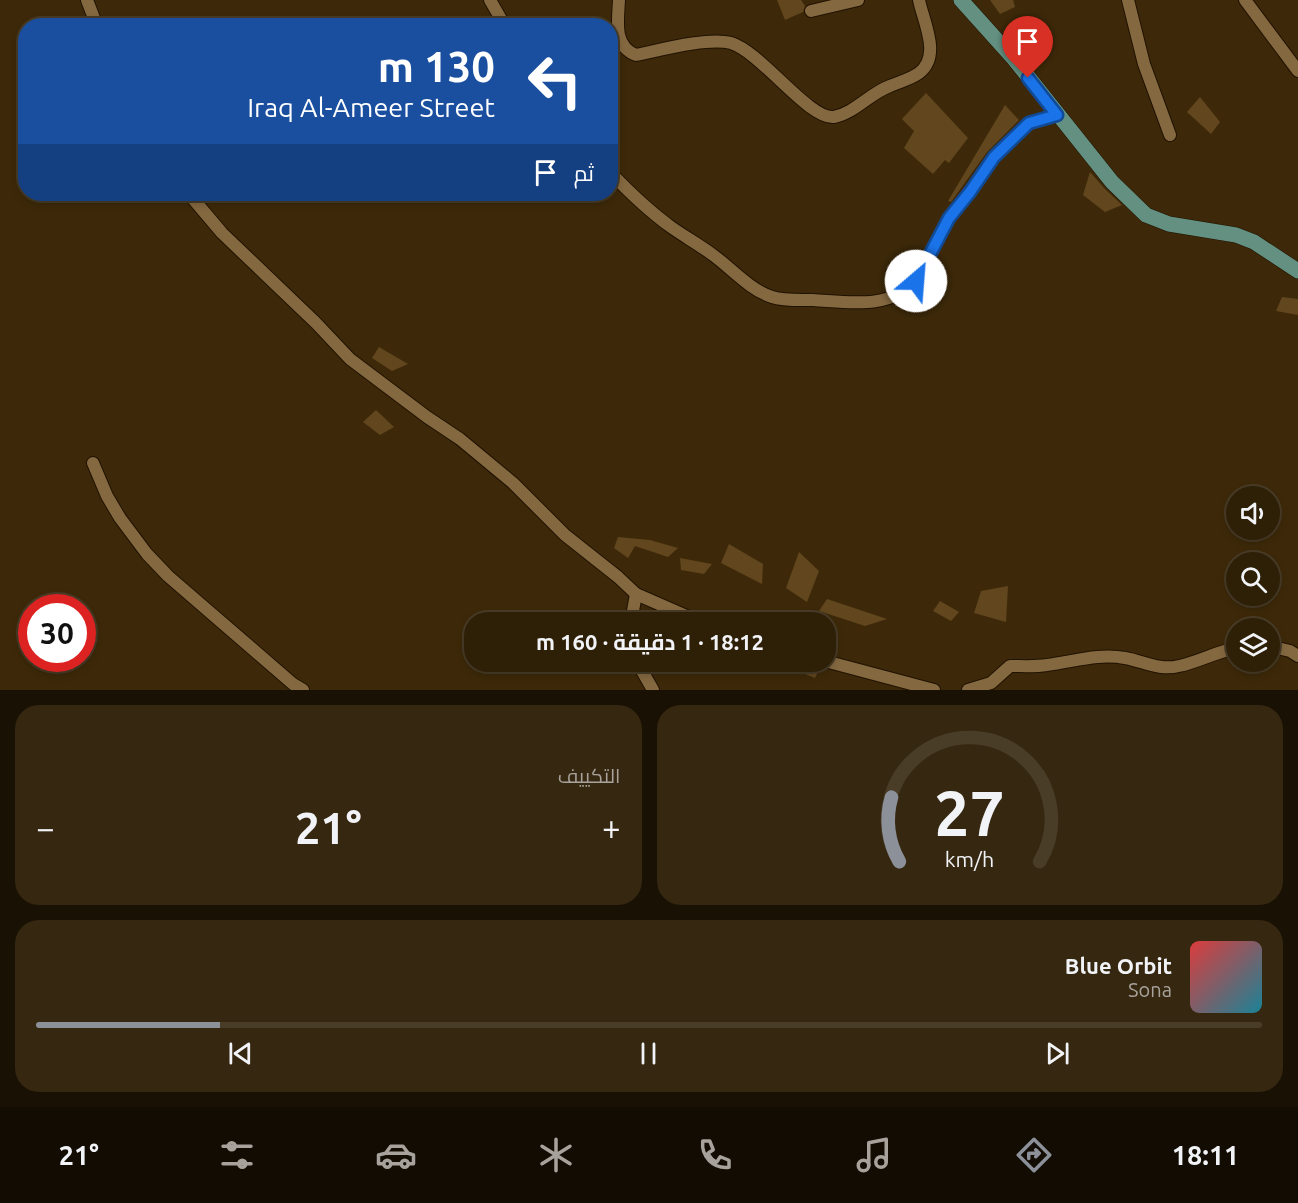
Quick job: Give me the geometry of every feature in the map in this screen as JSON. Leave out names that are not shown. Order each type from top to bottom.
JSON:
[{"type":"main road","points":[[961,0],[1014,60],[1112,182],[1146,214],[1169,224],[1236,235],[1254,242],[1298,271]]},
{"type":"street","points":[[87,0],[94,18]]},
{"type":"street","points":[[490,0],[500,18]]},
{"type":"street","points":[[619,0],[618,27],[621,42],[626,51],[636,55],[706,43],[731,43],[750,52],[794,93],[821,114],[832,117],[846,112],[884,88],[913,77],[926,66],[930,49],[919,0]]},
{"type":"street","points":[[811,11],[858,0]]},
{"type":"street","points":[[1128,0],[1143,64],[1170,135]]},
{"type":"street","points":[[1245,0],[1298,71]]},
{"type":"street","points":[[618,180],[664,222],[712,254],[762,292],[780,299],[859,304],[881,300],[909,289],[916,281],[949,218],[994,157],[1029,123],[1057,115]]},
{"type":"street","points":[[195,201],[222,233],[316,323],[350,359],[427,417],[460,438],[513,483],[565,535],[636,594],[677,612]]},
{"type":"street","points":[[93,463],[111,504],[147,554],[168,576],[292,684],[303,690]]},
{"type":"street","points":[[633,612],[636,594]]},
{"type":"street","points":[[1280,649],[1298,656]]},
{"type":"street","points":[[968,690],[991,683],[1010,666],[1045,666],[1098,656],[1125,658],[1151,666],[1172,667],[1226,651]]},
{"type":"street","points":[[836,664],[934,690]]},
{"type":"street","points":[[643,672],[653,690]]},
{"type":"building","points":[[777,0],[801,0],[805,6],[803,12],[785,20]]},
{"type":"building","points":[[990,0],[1013,0],[1015,7],[1000,14]]},
{"type":"building","points":[[926,93],[968,138],[949,163],[945,160],[933,174],[904,148],[914,131],[902,119]]},
{"type":"building","points":[[1200,97],[1220,122],[1211,134],[1187,112]]},
{"type":"building","points":[[1005,105],[1019,120],[987,152],[951,202],[948,201]]},
{"type":"building","points":[[1090,172],[1122,205],[1105,212],[1083,195]]},
{"type":"building","points":[[1282,297],[1298,299],[1298,315],[1276,311]]},
{"type":"building","points":[[379,347],[408,364],[392,371],[372,358]]},
{"type":"building","points":[[376,410],[394,427],[380,435],[363,422]]},
{"type":"building","points":[[618,537],[650,540],[678,548],[668,557],[635,546],[628,558],[614,548]]},
{"type":"building","points":[[729,544],[763,564],[762,584],[721,563]]},
{"type":"building","points":[[799,552],[819,571],[807,602],[786,588]]},
{"type":"building","points":[[680,558],[712,564],[704,574],[681,570]]},
{"type":"building","points":[[1008,586],[1006,622],[974,613],[981,591]]},
{"type":"building","points":[[827,599],[887,619],[865,626],[836,617],[836,612],[819,611]]},
{"type":"building","points":[[940,601],[959,612],[951,621],[933,611]]},
{"type":"building","points":[[800,672],[818,672],[815,678]]},
{"type":"route","points":[[916,281],[949,218],[994,157],[1029,123],[1057,115],[1028,78]]}]
